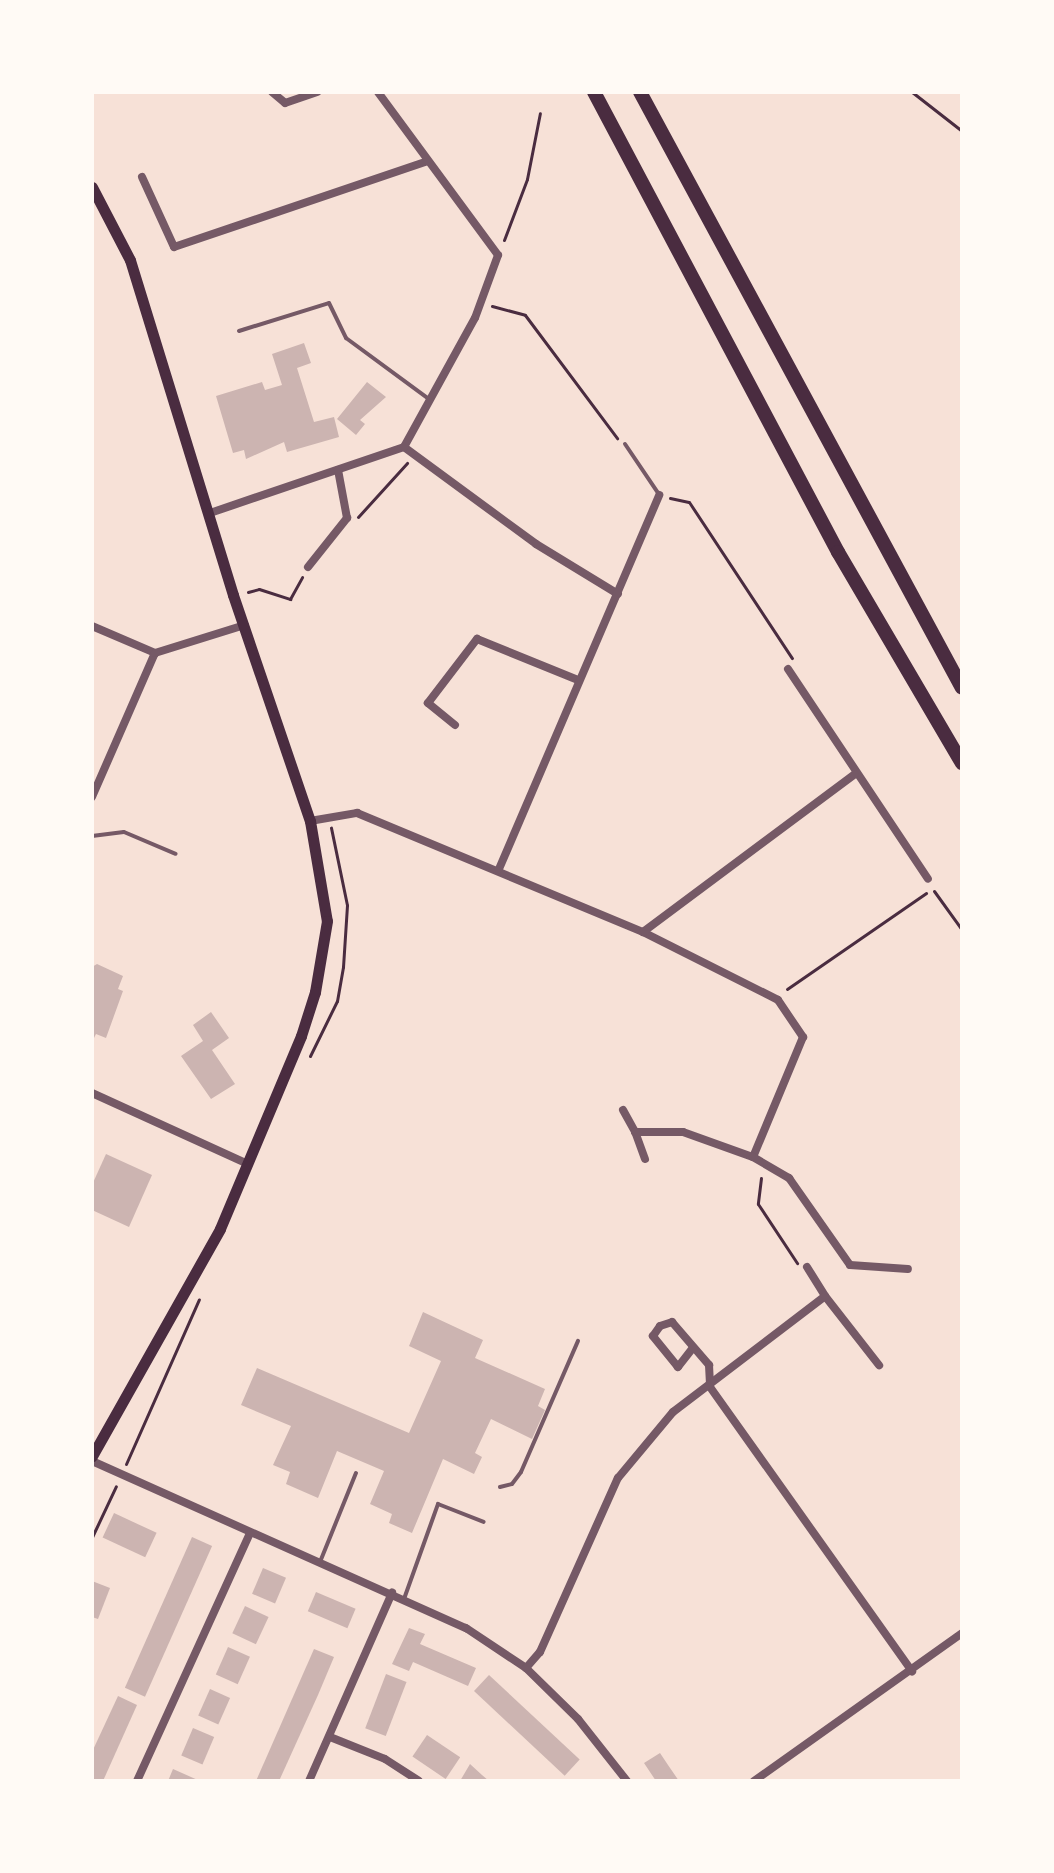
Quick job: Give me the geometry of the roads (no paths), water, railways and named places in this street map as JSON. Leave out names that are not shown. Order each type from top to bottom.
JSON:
[{"type":"highway","points":[[594,92],[838,552],[962,763]]},
{"type":"highway","points":[[640,92],[962,688]]},
{"type":"main road","points":[[92,187],[130,260],[233,595],[310,821],[325,895],[322,956],[301,1036],[199,1271],[140,1364],[92,1458]]},
{"type":"street","points":[[272,92],[285,103],[317,92]]},
{"type":"street","points":[[210,513],[404,447],[432,401],[481,303],[498,255],[425,162],[378,92]]},
{"type":"street","points":[[142,177],[174,247],[425,162]]},
{"type":"street","points":[[404,447],[536,544],[618,594]]},
{"type":"street","points":[[308,567],[347,518],[338,470]]},
{"type":"street","points":[[499,869],[659,495]]},
{"type":"street","points":[[92,626],[155,653],[245,625]]},
{"type":"street","points":[[455,725],[428,703],[477,639],[578,680]]},
{"type":"street","points":[[92,797],[155,653]]},
{"type":"street","points":[[788,669],[930,884]]},
{"type":"street","points":[[643,932],[855,774]]},
{"type":"street","points":[[310,821],[357,813],[499,869],[643,932],[778,1000],[803,1037],[753,1157]]},
{"type":"street","points":[[92,1093],[248,1164]]},
{"type":"street","points":[[623,1110],[645,1159]]},
{"type":"street","points":[[635,1132],[683,1132],[753,1157],[789,1178],[850,1265],[908,1269]]},
{"type":"street","points":[[807,1267],[825,1296],[879,1365]]},
{"type":"street","points":[[526,1668],[540,1652],[618,1478],[653,1431],[825,1296]]},
{"type":"street","points":[[692,1349],[678,1367],[653,1336],[660,1326],[672,1322],[692,1349],[709,1365],[710,1387],[912,1671]]},
{"type":"street","points":[[92,1458],[121,1475],[466,1628],[526,1668],[578,1719],[627,1781]]},
{"type":"street","points":[[137,1781],[250,1533]]},
{"type":"street","points":[[309,1781],[392,1593]]},
{"type":"street","points":[[754,1781],[962,1633]]},
{"type":"street","points":[[330,1737],[385,1759],[419,1781]]},
{"type":"lane","points":[[239,331],[329,303],[346,338],[432,401]]},
{"type":"lane","points":[[625,444],[659,495]]},
{"type":"lane","points":[[92,836],[124,832],[176,854]]},
{"type":"lane","points":[[500,1487],[512,1484],[521,1472],[578,1341]]},
{"type":"lane","points":[[320,1562],[356,1473]]},
{"type":"lane","points":[[404,1599],[438,1504],[484,1522]]}]
